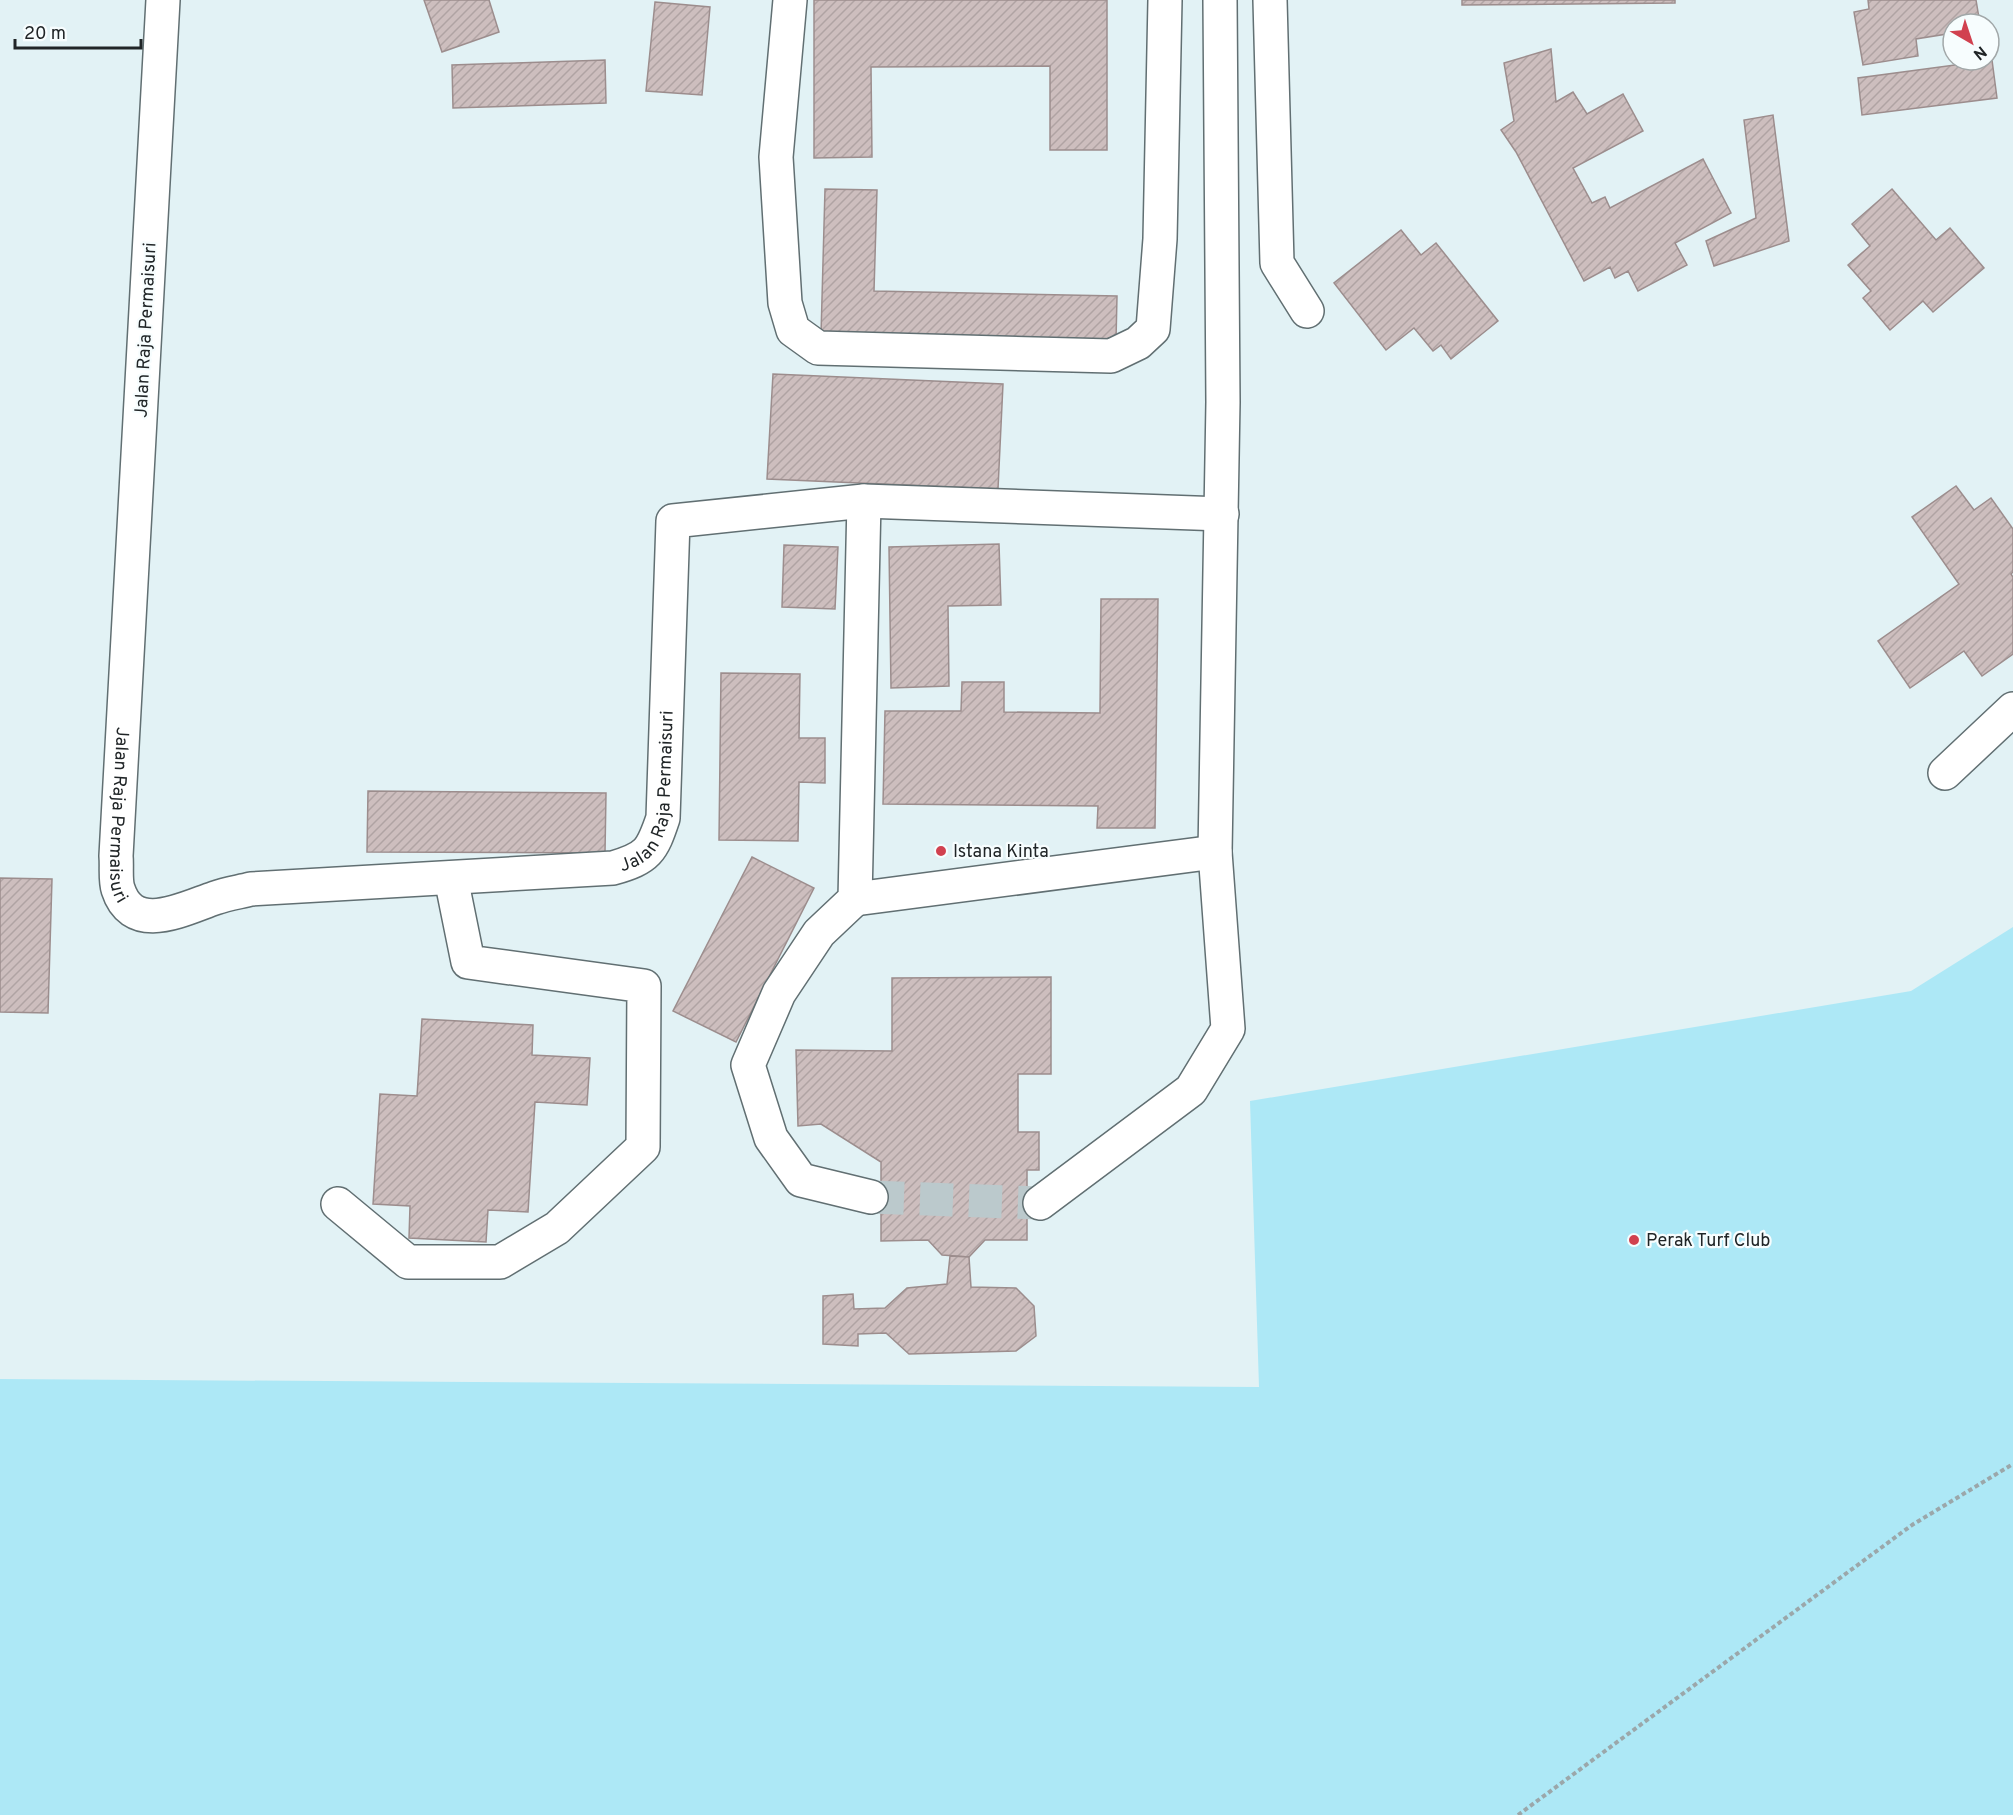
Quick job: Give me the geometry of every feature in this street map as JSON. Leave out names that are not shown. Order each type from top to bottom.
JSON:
[{"type":"street","name":"Jalan Raja Permaisuri","points":[[163,0],[116,856],[117,888],[130,910],[152,917],[177,913],[217,897],[251,889],[613,868],[636,861],[654,844],[663,818],[673,521],[864,501]]},
{"type":"street","points":[[790,0],[776,157],[785,303],[793,330],[818,348],[1111,356],[1138,343],[1153,329],[1160,239],[1165,0]]},
{"type":"street","points":[[1040,1203],[1191,1090],[1228,1029],[1215,852],[1222,514],[1220,0]]},
{"type":"street","points":[[1270,0],[1277,263],[1306,310]]},
{"type":"street","points":[[855,899],[864,501],[1222,514]]},
{"type":"street","points":[[1945,773],[2013,709]]},
{"type":"street","points":[[871,1197],[801,1180],[771,1138],[748,1065],[779,993],[819,933],[855,899],[1215,852]]},
{"type":"street","points":[[338,1204],[408,1262],[500,1262],[557,1228],[643,1148],[644,986],[468,962],[452,878]]},
{"type":"path","points":[[1518,1815],[1912,1525],[2013,1464]]},
{"type":"shaded area","name":"Perak Turf Club","points":[[2013,927],[2013,1815],[0,1815],[0,1379],[1259,1387],[1250,1101],[1911,991]]},
{"type":"building","points":[[424,0],[489,0],[499,32],[442,52]]},
{"type":"building","points":[[814,0],[1107,0],[1107,150],[1050,150],[1050,66],[871,67],[872,157],[814,158]]},
{"type":"building","points":[[1462,0],[1675,0],[1675,3],[1462,5]]},
{"type":"building","points":[[1868,0],[1976,0],[1978,12],[1941,12],[1941,35],[1916,39],[1918,56],[1863,65],[1854,12],[1869,9]]},
{"type":"building","points":[[655,2],[710,7],[702,95],[646,91]]},
{"type":"building","points":[[1551,49],[1556,102],[1573,92],[1587,114],[1623,94],[1643,131],[1573,168],[1592,203],[1605,197],[1610,208],[1703,159],[1731,213],[1675,243],[1687,265],[1638,291],[1628,271],[1615,278],[1610,267],[1584,281],[1516,152],[1501,130],[1514,121],[1504,63]]},
{"type":"building","points":[[605,60],[606,103],[453,108],[452,65]]},
{"type":"building","points":[[1941,67],[1941,72],[1994,72],[1997,98],[1862,115],[1858,78]]},
{"type":"building","points":[[1773,115],[1789,241],[1714,266],[1706,241],[1756,218],[1744,120]]},
{"type":"building","points":[[825,189],[877,190],[874,291],[1117,296],[1116,341],[821,335]]},
{"type":"building","points":[[1892,189],[1936,240],[1950,228],[1984,268],[1933,312],[1923,301],[1890,330],[1863,298],[1871,291],[1848,265],[1870,246],[1852,224]]},
{"type":"building","points":[[1401,230],[1421,255],[1436,243],[1498,321],[1451,359],[1441,345],[1433,351],[1414,328],[1386,350],[1334,283]]},
{"type":"building","points":[[773,374],[1003,384],[998,489],[767,479]]},
{"type":"building","points":[[1956,486],[1974,510],[1991,498],[2013,529],[2013,572],[2011,574],[2013,577],[2013,654],[1982,676],[1964,651],[1910,688],[1878,641],[1959,584],[1912,517]]},
{"type":"building","points":[[999,544],[1001,605],[948,606],[949,686],[891,688],[889,547]]},
{"type":"building","points":[[784,545],[838,547],[835,609],[782,607]]},
{"type":"building","points":[[1101,599],[1158,599],[1155,828],[1097,828],[1098,806],[883,804],[885,711],[961,711],[962,682],[1004,682],[1004,712],[1100,713]]},
{"type":"building","points":[[721,673],[800,674],[799,738],[825,738],[825,783],[799,782],[798,841],[719,840]]},
{"type":"building","points":[[368,791],[606,793],[605,853],[367,852]]},
{"type":"building","points":[[752,857],[814,888],[736,1042],[673,1011]]},
{"type":"building","points":[[0,878],[52,879],[48,1013],[0,1012]]},
{"type":"building","points":[[1051,977],[1051,1074],[1018,1074],[1018,1132],[1039,1132],[1039,1170],[1027,1170],[1027,1240],[985,1240],[969,1257],[942,1255],[928,1240],[881,1241],[881,1162],[821,1124],[798,1126],[796,1050],[892,1051],[892,978]]},
{"type":"building","points":[[422,1019],[533,1025],[532,1055],[590,1058],[587,1105],[535,1102],[528,1212],[488,1210],[486,1242],[409,1238],[410,1206],[373,1204],[380,1094],[417,1096]]},
{"type":"building","points":[[950,1256],[969,1257],[971,1287],[1016,1288],[1034,1306],[1036,1336],[1016,1351],[909,1354],[886,1333],[858,1334],[858,1346],[823,1344],[823,1296],[853,1294],[854,1309],[885,1308],[907,1288],[947,1284]]},
{"type":"tunnel","points":[[871,1197],[1040,1203]]},
{"type":"place","name":"Istana Kinta","points":[[941,851]]},
{"type":"place","name":"Perak Turf Club","points":[[1634,1240]]}]
